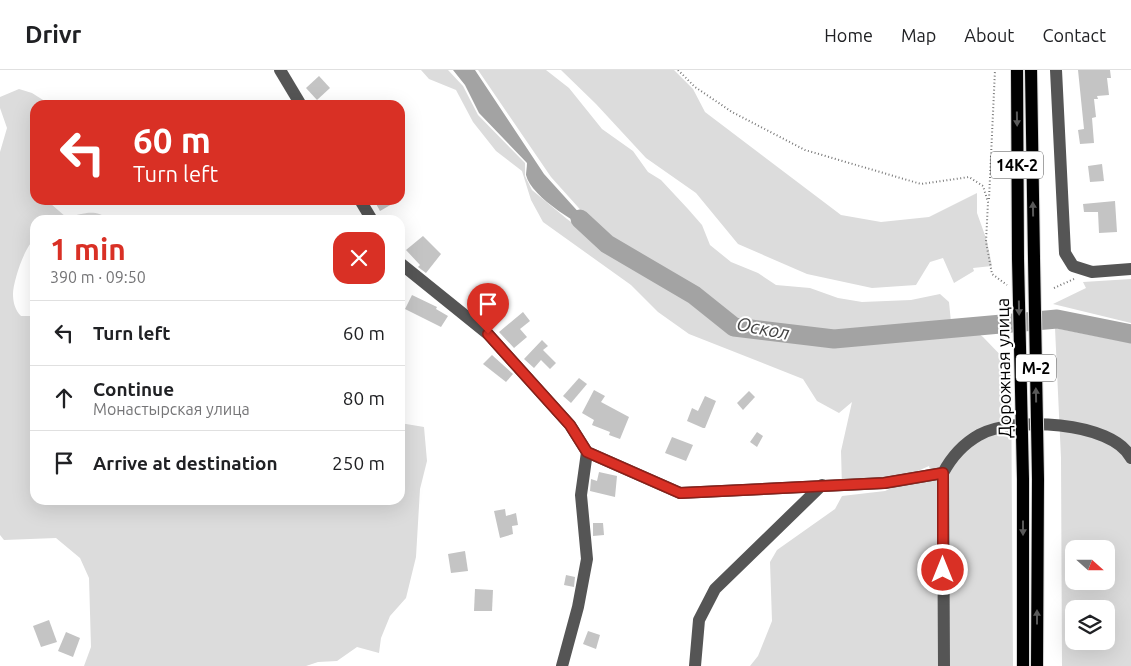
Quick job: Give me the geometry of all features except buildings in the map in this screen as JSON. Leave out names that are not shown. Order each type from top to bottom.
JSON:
[{"type":"main road","name":"Дорожная улица","points":[[1017,70],[1018,260],[1023,479],[1023,666]]},
{"type":"main road","name":"Дорожная улица","points":[[1031,70],[1038,479],[1037,666]]},
{"type":"street","points":[[280,70],[298,100]]},
{"type":"street","points":[[1056,70],[1066,253],[1073,266],[1092,272],[1131,269]]},
{"type":"street","points":[[405,267],[488,334],[570,425],[587,452],[680,493],[884,483],[943,473]]},
{"type":"street","points":[[944,666],[943,473],[952,456],[979,434],[1004,426],[1066,425],[1108,437],[1128,452],[1131,458]]},
{"type":"street","points":[[562,666],[578,607],[587,559],[582,495],[587,452]]},
{"type":"street","points":[[695,666],[699,620],[715,589],[822,485]]},
{"type":"path","points":[[678,70],[694,87],[732,112],[805,150],[920,184],[969,177],[983,186],[988,202]]},
{"type":"path","points":[[995,70],[986,242],[992,274],[1009,287]]},
{"type":"path","points":[[1054,288],[1092,272]]},
{"type":"shaded area","points":[[421,70],[448,70],[463,86],[478,115],[525,163],[525,176],[532,190],[567,219],[606,247],[692,299],[734,330],[833,343],[972,329],[983,337],[1011,366],[1013,666],[750,666],[758,656],[772,621],[770,562],[777,550],[835,509],[842,496],[885,491],[930,470],[929,466],[884,486],[842,488],[841,451],[852,402],[839,413],[817,401],[803,379],[689,334],[658,312],[631,285],[543,222],[531,200],[522,171],[496,151],[473,122],[456,90],[429,79]]},
{"type":"shaded area","points":[[453,70],[475,70],[544,174],[602,238],[558,211],[537,193],[526,175],[527,163],[479,113],[465,85]]},
{"type":"shaded area","points":[[478,70],[546,70],[569,88],[602,129],[633,151],[648,172],[661,180],[702,225],[710,245],[731,262],[758,273],[776,285],[810,288],[838,298],[862,302],[911,300],[940,294],[949,302],[951,322],[827,332],[736,321],[699,292],[619,246],[586,216],[551,177]]},
{"type":"shaded area","points":[[561,70],[674,70],[693,89],[705,112],[841,215],[881,222],[929,217],[977,193],[977,213],[987,241],[992,266],[973,268],[974,271],[954,283],[943,258],[930,262],[916,285],[872,288],[807,274],[738,244],[696,193],[646,158],[596,104]]},
{"type":"shaded area","points":[[19,89],[32,93],[43,100],[30,100],[30,205],[52,205],[64,215],[30,215],[30,244],[20,264],[14,288],[13,297],[17,311],[21,316],[30,316],[30,505],[405,505],[405,424],[424,427],[427,461],[420,489],[416,557],[406,598],[390,616],[381,638],[379,653],[357,647],[337,661],[318,662],[306,666],[84,666],[91,647],[89,578],[80,558],[56,538],[4,540],[0,535],[0,152],[7,128],[0,108],[0,97]]},
{"type":"shaded area","points":[[84,213],[102,215],[75,215]]},
{"type":"shaded area","points":[[1131,279],[1131,323],[1053,304],[1086,288],[1083,282]]},
{"type":"shaded area","points":[[1055,328],[1131,343],[1131,666],[1062,666],[1061,458]]},
{"type":"waterway","name":"Оскол","points":[[580,219],[607,244],[694,295],[734,327],[834,339],[1057,319],[1131,334]]},
{"type":"route","points":[[488,334],[570,425],[587,452],[680,493],[884,483],[943,473],[943,570]]}]
